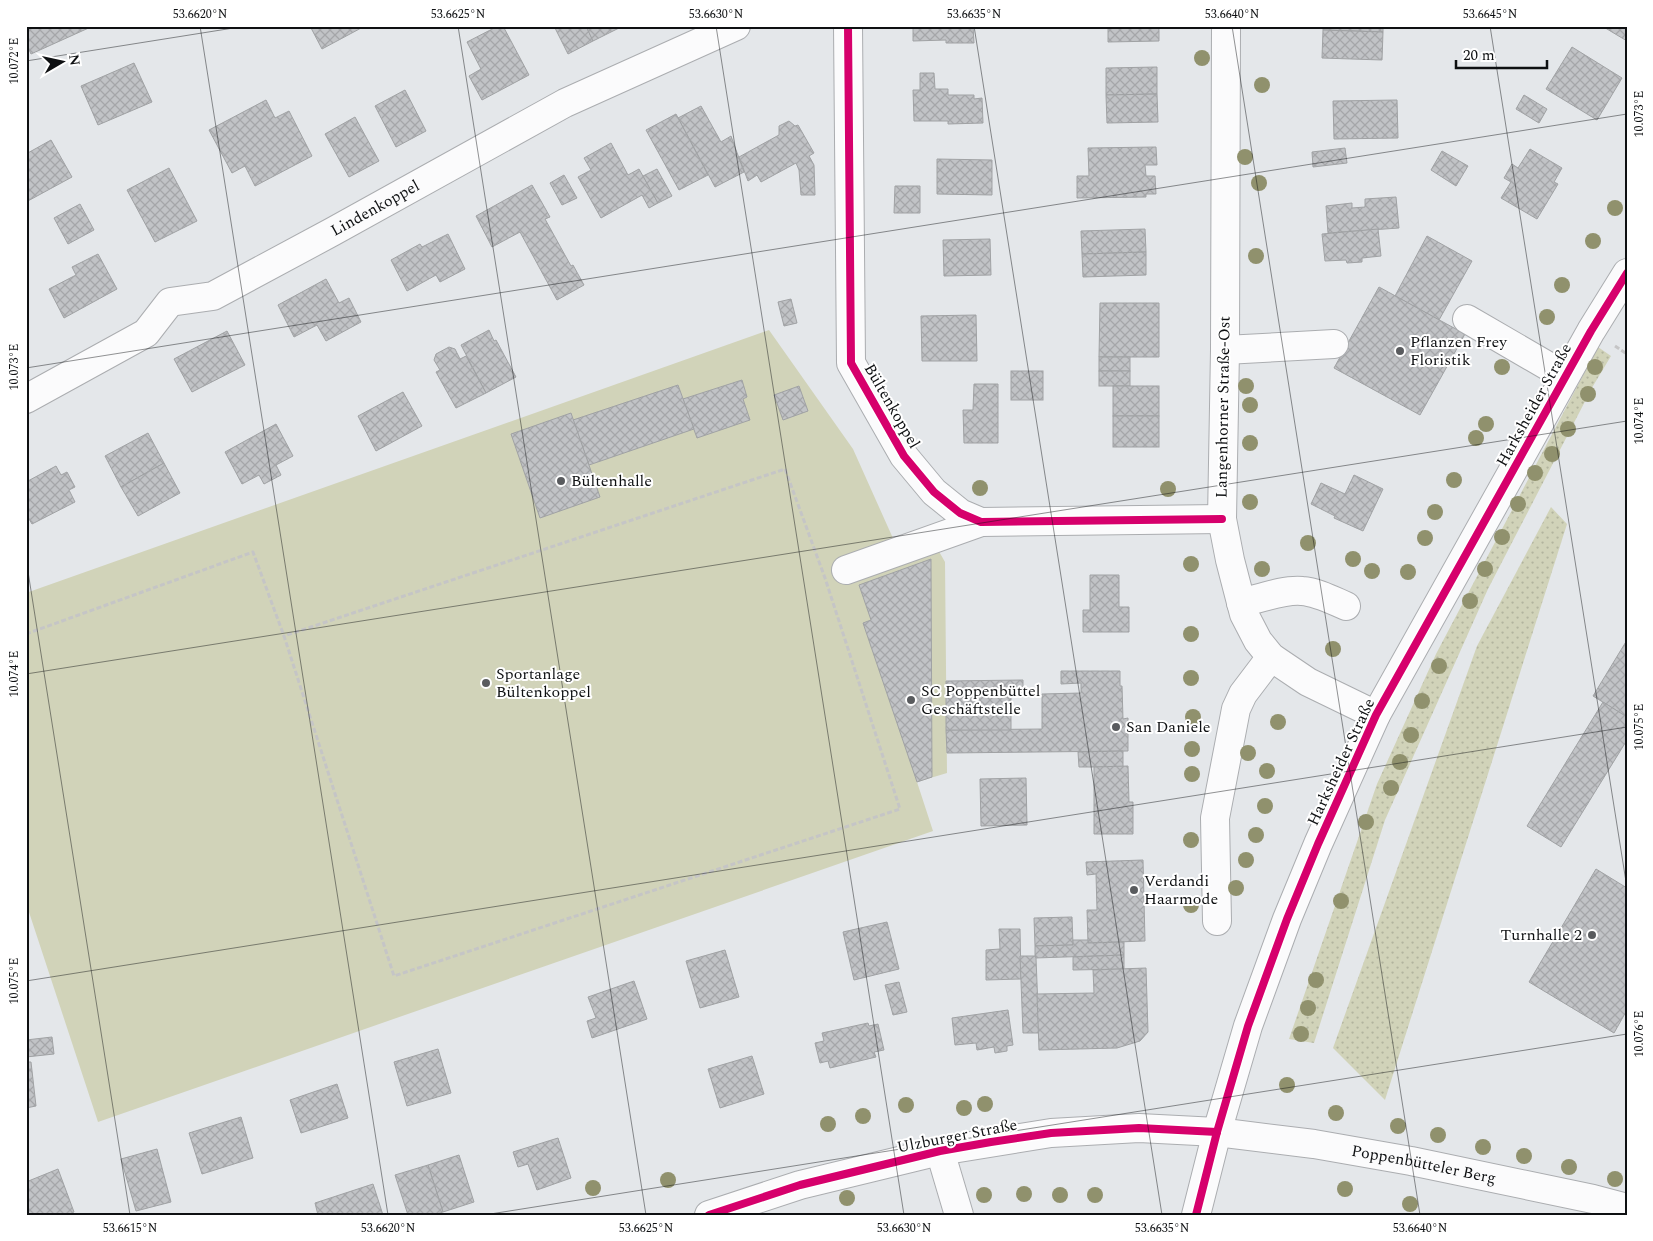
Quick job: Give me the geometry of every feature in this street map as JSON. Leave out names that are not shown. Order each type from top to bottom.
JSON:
[{"type":"street","name":"Lindenkoppel","points":[[26,399],[146,333],[170,302],[213,296],[565,103],[736,26]]},
{"type":"street","name":"Bültenkoppel","points":[[848,26],[851,363],[904,456],[940,498],[960,513],[982,522],[1222,518]]},
{"type":"street","name":"Langenhorner Straße-Ost","points":[[1226,26],[1225,350],[1222,518],[1230,560],[1244,614],[1258,641],[1271,657],[1308,682],[1376,715]]},
{"type":"street","name":"Harksheider Straße","points":[[1196,1215],[1217,1132],[1248,1026],[1287,919],[1318,844],[1376,715],[1565,376],[1627,273]]},
{"type":"street","points":[[1467,319],[1565,376]]},
{"type":"street","points":[[1225,350],[1334,344]]},
{"type":"street","points":[[846,570],[982,522]]},
{"type":"street","points":[[1241,603],[1284,592],[1301,590],[1346,606]]},
{"type":"street","points":[[1217,921],[1215,818],[1236,709],[1243,694],[1271,657]]},
{"type":"street","name":"Ulzburger Straße","points":[[709,1215],[800,1185],[940,1151],[1052,1134],[1139,1128],[1217,1132]]},
{"type":"street","name":"Poppenbütteler Berg","points":[[1217,1132],[1314,1144],[1412,1161],[1594,1199],[1627,1208]]},
{"type":"street","points":[[940,1151],[959,1215]]},
{"type":"path","points":[[26,634],[253,552],[284,636],[394,976],[900,809],[825,578],[785,469],[284,636]]},
{"type":"green space","name":"Sportanlage Bültenkoppel","points":[[769,330],[853,449],[896,545],[937,548],[945,562],[947,773],[917,782],[933,831],[98,1122],[26,903],[26,593]]},
{"type":"green space","points":[[1598,347],[1611,356],[1593,386],[1488,589],[1385,820],[1314,1043],[1289,1039],[1377,784],[1436,654]]},
{"type":"green space","points":[[1551,507],[1567,524],[1385,1100],[1333,1048],[1477,646]]},
{"type":"building","points":[[26,26],[93,26],[31,54],[26,43]]},
{"type":"building","points":[[310,26],[362,26],[363,27],[322,49]]},
{"type":"building","points":[[498,26],[503,26],[529,75],[482,100],[469,76],[481,69],[467,42]]},
{"type":"building","points":[[554,26],[586,26],[593,41],[568,54]]},
{"type":"building","points":[[586,26],[618,26],[619,28],[593,41]]},
{"type":"building","points":[[913,26],[973,26],[974,43],[946,43],[946,40],[913,41]]},
{"type":"building","points":[[1108,26],[1159,26],[1159,41],[1108,42]]},
{"type":"building","points":[[1323,26],[1383,26],[1383,32],[1323,30]]},
{"type":"building","points":[[1602,26],[1627,26],[1627,41]]},
{"type":"building","points":[[1323,30],[1383,32],[1382,60],[1322,58]]},
{"type":"building","points":[[1572,47],[1622,78],[1597,120],[1546,89]]},
{"type":"building","points":[[134,63],[152,102],[98,125],[81,86]]},
{"type":"building","points":[[1157,67],[1157,94],[1106,95],[1106,68]]},
{"type":"building","points":[[920,73],[934,73],[935,89],[948,89],[948,95],[974,95],[974,99],[982,98],[983,123],[948,124],[948,121],[914,121],[913,90],[920,90]]},
{"type":"building","points":[[405,90],[426,131],[396,147],[375,106]]},
{"type":"building","points":[[1157,94],[1158,122],[1107,123],[1106,95]]},
{"type":"building","points":[[1524,95],[1547,109],[1539,123],[1516,109]]},
{"type":"building","points":[[266,100],[275,118],[289,111],[312,156],[255,186],[245,166],[232,173],[209,130]]},
{"type":"building","points":[[1397,100],[1398,138],[1334,139],[1333,101]]},
{"type":"building","points":[[701,106],[721,142],[731,136],[744,172],[715,187],[678,118]]},
{"type":"building","points":[[676,114],[708,175],[679,190],[646,130]]},
{"type":"building","points":[[355,117],[379,161],[349,177],[325,134]]},
{"type":"building","points":[[789,121],[795,126],[798,125],[814,153],[809,156],[814,165],[815,195],[801,195],[799,170],[796,163],[761,182],[757,175],[748,181],[739,157],[779,135],[779,126]]},
{"type":"building","points":[[51,140],[72,177],[26,202],[26,154]]},
{"type":"building","points":[[611,143],[628,175],[639,169],[658,203],[649,208],[642,195],[601,218],[578,177],[591,170],[584,158]]},
{"type":"building","points":[[1156,147],[1157,165],[1145,165],[1146,176],[1155,176],[1156,194],[1146,194],[1146,197],[1077,198],[1077,176],[1089,176],[1088,148]]},
{"type":"building","points":[[1345,148],[1347,163],[1313,167],[1312,152]]},
{"type":"building","points":[[1530,149],[1562,168],[1554,182],[1558,184],[1537,219],[1501,198],[1511,182],[1504,178],[1512,164],[1518,168]]},
{"type":"building","points":[[1442,151],[1468,166],[1456,186],[1431,170]]},
{"type":"building","points":[[937,159],[992,160],[992,195],[937,194]]},
{"type":"building","points":[[169,168],[197,221],[155,242],[127,190]]},
{"type":"building","points":[[657,169],[672,196],[658,203],[643,176]]},
{"type":"building","points":[[564,175],[577,198],[562,205],[550,183]]},
{"type":"building","points":[[532,185],[550,217],[545,219],[571,266],[573,265],[584,285],[557,300],[520,232],[492,247],[476,216]]},
{"type":"building","points":[[895,186],[920,186],[920,213],[894,213]]},
{"type":"building","points":[[1396,197],[1399,228],[1328,233],[1326,206],[1352,203],[1352,208],[1365,207],[1365,199]]},
{"type":"building","points":[[80,204],[94,230],[68,244],[54,218]]},
{"type":"building","points":[[1145,229],[1146,252],[1082,254],[1081,231]]},
{"type":"building","points":[[1378,229],[1381,256],[1362,258],[1362,262],[1347,263],[1346,260],[1325,261],[1322,234]]},
{"type":"building","points":[[448,234],[465,269],[440,282],[436,275],[407,291],[391,260],[420,244],[422,247]]},
{"type":"building","points":[[1427,236],[1472,261],[1439,320],[1395,296]]},
{"type":"building","points":[[990,239],[991,275],[944,276],[943,240]]},
{"type":"building","points":[[1146,252],[1146,275],[1083,277],[1082,254]]},
{"type":"building","points":[[98,254],[117,289],[64,318],[49,289],[76,275],[72,267]]},
{"type":"building","points":[[326,279],[339,303],[349,298],[361,322],[326,341],[317,325],[294,337],[278,305]]},
{"type":"building","name":"Pflanzen Frey Floristik","points":[[1379,287],[1465,334],[1420,415],[1334,368]]},
{"type":"building","points":[[791,299],[797,323],[784,326],[778,302]]},
{"type":"building","points":[[1100,303],[1159,303],[1159,357],[1099,357]]},
{"type":"building","points":[[976,315],[977,361],[922,361],[921,316]]},
{"type":"building","points":[[489,330],[516,377],[486,393],[461,345]]},
{"type":"building","points":[[227,331],[245,365],[192,392],[174,359]]},
{"type":"building","points":[[449,347],[455,349],[460,359],[466,356],[486,393],[456,408],[436,372],[440,370],[434,360],[436,354]]},
{"type":"building","points":[[1099,357],[1130,357],[1130,371],[1099,371]]},
{"type":"building","points":[[1011,371],[1043,371],[1043,400],[1011,400]]},
{"type":"building","points":[[1099,371],[1130,371],[1130,386],[1099,386]]},
{"type":"building","points":[[742,380],[747,397],[743,399],[750,420],[697,438],[683,399]]},
{"type":"building","points":[[974,384],[998,384],[998,443],[964,443],[963,410],[973,410]]},
{"type":"building","points":[[678,385],[694,429],[589,465],[573,420]]},
{"type":"building","points":[[799,386],[808,411],[783,420],[774,395]]},
{"type":"building","points":[[1113,386],[1159,386],[1159,416],[1113,416]]},
{"type":"building","points":[[403,392],[422,426],[376,451],[358,416]]},
{"type":"building","name":"Bültenhalle","points":[[571,413],[600,497],[540,518],[511,434]]},
{"type":"building","points":[[1113,416],[1159,416],[1159,447],[1113,447]]},
{"type":"building","points":[[276,424],[293,456],[276,465],[281,475],[264,484],[259,475],[242,484],[225,452]]},
{"type":"building","points":[[148,433],[164,463],[121,487],[105,456]]},
{"type":"building","points":[[164,463],[180,493],[138,516],[121,487]]},
{"type":"building","points":[[56,466],[61,475],[67,472],[75,487],[69,490],[75,502],[32,524],[26,514],[26,482]]},
{"type":"building","points":[[1354,475],[1383,489],[1363,531],[1334,518],[1335,516],[1311,504],[1321,483],[1345,494]]},
{"type":"building","name":"SC Poppenbüttel Geschäftstelle","points":[[931,559],[932,777],[917,782],[863,623],[871,620],[859,585]]},
{"type":"building","points":[[1090,575],[1119,575],[1119,607],[1129,607],[1129,632],[1083,632],[1083,610],[1090,610]]},
{"type":"building","points":[[1627,640],[1627,717],[1593,696]]},
{"type":"building","points":[[1061,671],[1120,671],[1123,719],[1128,718],[1128,751],[947,753],[946,730],[1042,729],[1042,694],[1081,693],[1081,683],[1061,684]]},
{"type":"building","points":[[1023,680],[1023,693],[1011,694],[1011,730],[946,730],[946,681]]},
{"type":"building","points":[[1603,702],[1627,717],[1627,740],[1561,847],[1527,826]]},
{"type":"building","points":[[1123,751],[1123,767],[1079,767],[1078,752]]},
{"type":"building","points":[[1128,766],[1129,802],[1133,802],[1133,834],[1094,834],[1094,767]]},
{"type":"building","points":[[1026,778],[1027,825],[981,826],[980,779]]},
{"type":"building","points":[[1143,860],[1145,941],[1088,943],[1087,910],[1097,910],[1096,874],[1087,875],[1086,862]]},
{"type":"building","name":"Turnhalle 2","points":[[1596,869],[1627,888],[1627,1010],[1614,1033],[1529,982]]},
{"type":"building","points":[[1072,917],[1073,945],[1035,946],[1034,918]]},
{"type":"building","points":[[887,922],[899,969],[854,980],[843,932]]},
{"type":"building","points":[[999,929],[1020,929],[1021,979],[986,980],[986,950],[1000,949]]},
{"type":"building","points":[[1073,940],[1088,940],[1088,943],[1124,942],[1124,955],[1035,958],[1035,946],[1073,945]]},
{"type":"building","points":[[725,950],[739,997],[700,1008],[686,961]]},
{"type":"building","points":[[1124,955],[1124,969],[1073,970],[1073,957]]},
{"type":"building","points":[[1020,956],[1035,956],[1036,958],[1039,1033],[1023,1033]]},
{"type":"building","points":[[1146,968],[1148,1032],[1140,1041],[1117,1048],[1039,1050],[1037,994],[1094,993],[1093,970]]},
{"type":"building","points":[[634,981],[647,1019],[592,1038],[587,1021],[596,1018],[588,997]]},
{"type":"building","points":[[899,982],[907,1012],[893,1015],[885,985]]},
{"type":"building","points":[[1008,1010],[1013,1045],[1007,1046],[1007,1051],[995,1053],[994,1047],[977,1050],[976,1043],[955,1045],[952,1018]]},
{"type":"building","points":[[868,1023],[869,1026],[878,1024],[884,1050],[874,1052],[876,1057],[830,1068],[828,1061],[820,1063],[815,1043],[824,1041],[822,1033]]},
{"type":"building","points":[[52,1037],[54,1054],[26,1057],[26,1040]]},
{"type":"building","points":[[438,1049],[451,1093],[407,1106],[394,1062]]},
{"type":"building","points":[[752,1056],[764,1094],[720,1108],[708,1069]]},
{"type":"building","points":[[26,1062],[31,1062],[36,1106],[26,1108]]},
{"type":"building","points":[[337,1084],[348,1118],[301,1133],[290,1100]]},
{"type":"building","points":[[241,1117],[253,1158],[202,1174],[189,1133]]},
{"type":"building","points":[[558,1138],[571,1178],[537,1190],[528,1164],[518,1167],[513,1152]]},
{"type":"building","points":[[157,1149],[171,1202],[136,1211],[121,1159]]},
{"type":"building","points":[[459,1155],[474,1202],[443,1212],[428,1165]]},
{"type":"building","points":[[428,1165],[443,1212],[434,1215],[408,1215],[395,1175]]},
{"type":"building","points":[[58,1169],[74,1212],[67,1215],[26,1215],[26,1182]]},
{"type":"building","points":[[373,1184],[383,1215],[318,1215],[315,1203]]},
{"type":"cycle path","points":[[848,26],[851,363],[904,456],[934,492],[960,513],[981,522],[1222,519]]},
{"type":"cycle path","points":[[1196,1215],[1217,1132],[1248,1026],[1287,919],[1318,844],[1376,715],[1591,331],[1627,273]]},
{"type":"cycle path","points":[[709,1215],[800,1185],[940,1151],[991,1142],[1051,1133],[1139,1128],[1217,1132]]},
{"type":"place","name":"Pflanzen Frey Floristik","points":[[1400,351]]},
{"type":"place","name":"Bültenhalle","points":[[561,481]]},
{"type":"place","name":"Sportanlage Bültenkoppel","points":[[486,683]]},
{"type":"place","name":"SC Poppenbüttel Geschäftstelle","points":[[911,700]]},
{"type":"place","name":"San Daniele","points":[[1116,727]]},
{"type":"place","name":"Verdandi Haarmode","points":[[1134,890]]},
{"type":"place","name":"Turnhalle 2","points":[[1592,935]]}]
